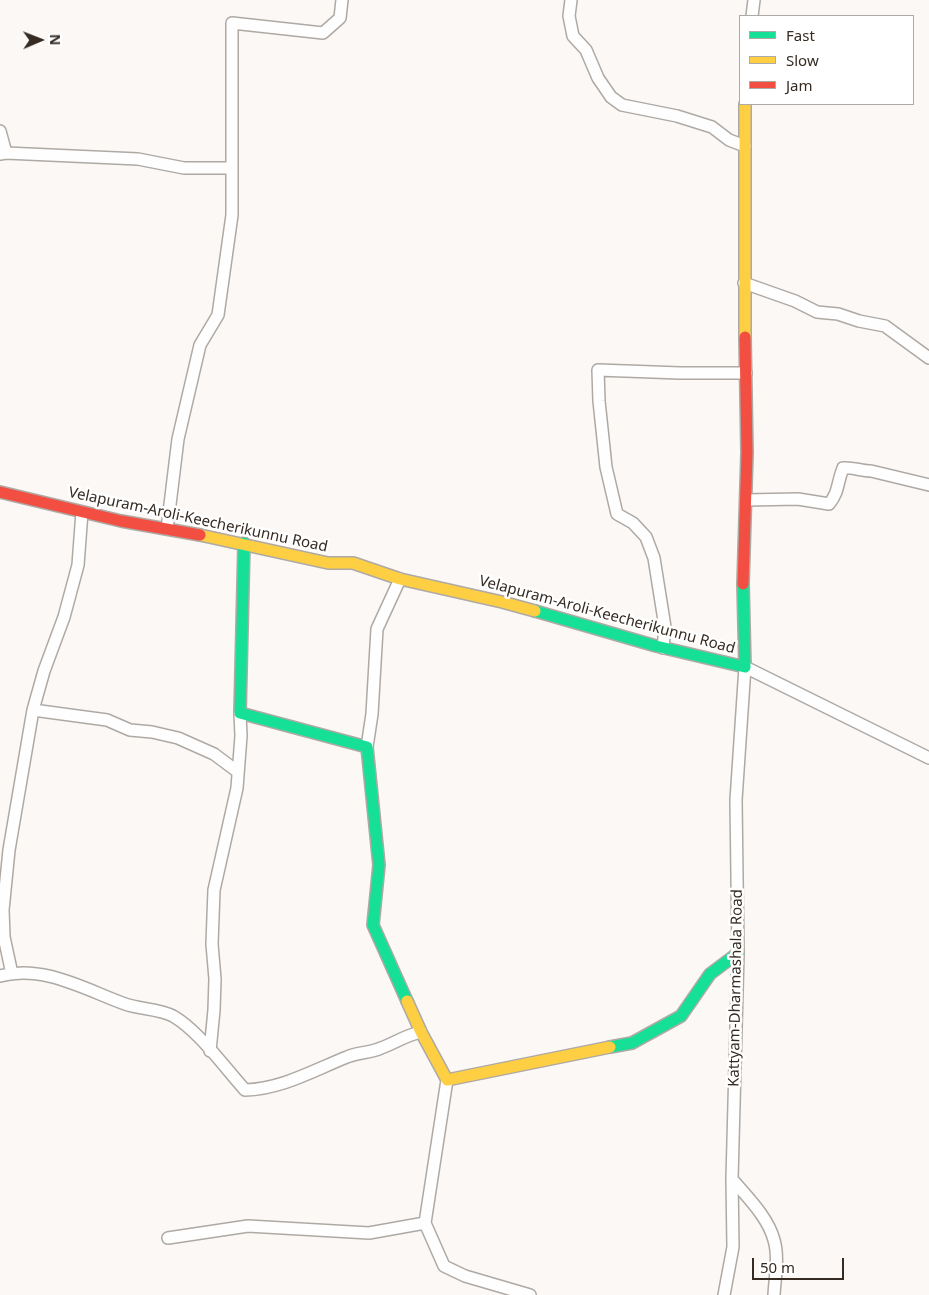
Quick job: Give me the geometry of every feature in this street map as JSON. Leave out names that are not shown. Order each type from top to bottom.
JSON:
[{"type":"street","points":[[167,529],[178,439],[200,345],[218,315],[232,215],[232,23],[323,33],[340,18],[342,0]]},
{"type":"street","points":[[571,0],[569,16],[573,36],[586,50],[598,78],[611,97],[622,105],[677,116],[712,127],[729,140],[745,146]]},
{"type":"street","points":[[752,15],[754,0]]},
{"type":"street","name":"Velapuram-Aroli-Keecherikunnu Road","points":[[0,492],[121,521],[244,543],[328,563],[353,563],[400,579],[502,602],[662,648],[745,666],[743,590],[747,452],[744,284],[745,105]]},
{"type":"street","points":[[0,131],[3,154],[138,159],[184,168],[231,168]]},
{"type":"street","points":[[744,284],[794,301],[816,312],[838,314],[859,321],[885,326],[929,358]]},
{"type":"street","points":[[662,648],[665,627],[654,558],[646,537],[633,523],[617,514],[606,466],[599,401],[598,370],[680,374],[746,373]]},
{"type":"street","points":[[746,500],[798,499],[829,504],[837,495],[838,480],[843,468],[852,467],[862,471],[871,471],[929,485]]},
{"type":"street","points":[[82,512],[78,565],[64,617],[44,671],[33,710],[9,850],[3,910],[6,975],[32,973],[55,978],[126,1004],[172,1016],[194,1032],[245,1090],[262,1090],[293,1080],[350,1056],[380,1049],[410,1034],[420,1032]]},
{"type":"street","points":[[210,1051],[215,979],[212,944],[214,890],[237,788],[244,543]]},
{"type":"street","points":[[400,579],[377,629],[372,714],[366,747],[379,865],[373,925],[420,1032],[447,1080],[425,1223],[444,1266],[465,1276],[530,1295]]},
{"type":"street","points":[[745,666],[929,758]]},
{"type":"street","name":"Kattyam-Dharmashala Road","points":[[724,1295],[734,1247],[732,1179],[738,953],[736,800],[745,666]]},
{"type":"street","points":[[33,710],[107,720],[130,730],[152,732],[178,738],[214,754],[238,772]]},
{"type":"street","points":[[240,713],[366,747]]},
{"type":"street","points":[[447,1080],[632,1044],[681,1016],[710,974],[738,953]]},
{"type":"street","points":[[732,1179],[767,1223],[774,1240],[776,1253],[774,1295]]},
{"type":"street","points":[[168,1238],[248,1226],[369,1233],[425,1223]]},
{"type":"traffic: fast","points":[[244,543],[240,713],[367,747],[379,865],[373,925],[407,1001]]},
{"type":"traffic: fast","points":[[535,611],[656,646],[745,667],[743,584]]},
{"type":"traffic: fast","points":[[610,1047],[632,1043],[681,1016],[710,974],[738,953]]},
{"type":"traffic: slow","points":[[745,105],[745,337]]},
{"type":"traffic: slow","points":[[200,535],[328,563],[353,563],[400,579],[535,611]]},
{"type":"traffic: slow","points":[[407,1001],[421,1032],[447,1080],[610,1047]]},
{"type":"traffic: jam","points":[[743,584],[747,453],[745,337]]},
{"type":"traffic: jam","points":[[0,492],[121,521],[200,535]]}]
